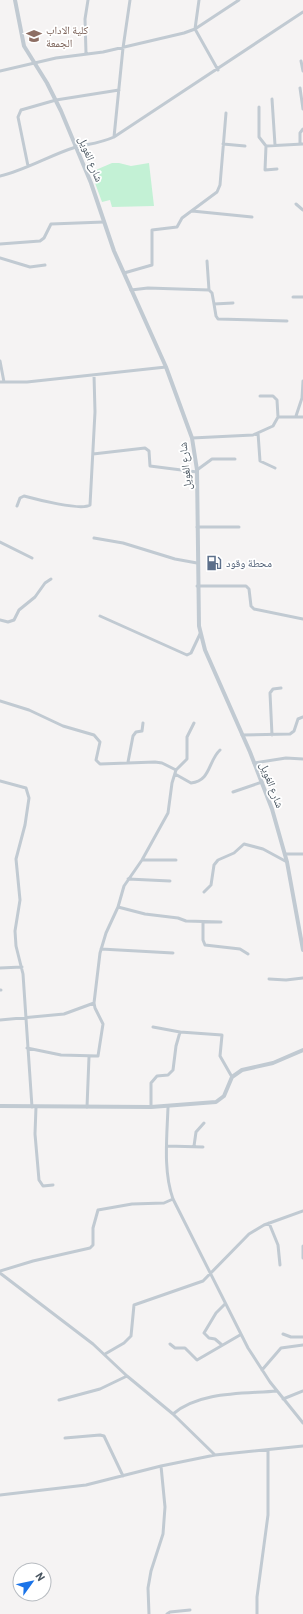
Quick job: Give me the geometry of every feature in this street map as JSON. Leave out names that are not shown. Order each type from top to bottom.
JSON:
[{"type":"street","name":"شارع الغويل","points":[[15,0],[22,40],[33,62],[48,83],[77,147],[124,273],[166,366],[192,438],[197,471],[197,586],[200,634],[205,650],[272,808],[287,862],[303,950]]},
{"type":"street","points":[[86,53],[85,19],[88,0]]},
{"type":"street","points":[[114,137],[123,48],[130,0]]},
{"type":"street","points":[[199,0],[195,29],[218,70]]},
{"type":"street","points":[[0,70],[33,62],[123,48],[195,29],[239,0]]},
{"type":"street","points":[[0,176],[77,147],[99,144],[114,137],[218,70],[303,12]]},
{"type":"street","points":[[301,61],[303,71]]},
{"type":"street","points":[[300,88],[303,109]]},
{"type":"street","points":[[28,166],[19,113],[24,109],[56,100],[119,90]]},
{"type":"street","points":[[272,99],[275,145]]},
{"type":"street","points":[[259,107],[259,137],[266,146],[265,170],[277,169]]},
{"type":"street","points":[[124,273],[152,265],[152,230],[176,227],[180,219],[219,189],[226,113]]},
{"type":"street","points":[[266,146],[301,144],[300,133],[303,129]]},
{"type":"street","points":[[223,144],[245,146]]},
{"type":"street","points":[[296,204],[303,210]]},
{"type":"street","points":[[192,211],[252,217]]},
{"type":"street","points":[[0,244],[40,241],[44,238],[49,226],[53,224],[104,222]]},
{"type":"street","points":[[0,258],[30,268],[45,265]]},
{"type":"street","points":[[207,261],[209,290],[212,293],[216,316],[218,319],[287,321]]},
{"type":"street","points":[[132,290],[148,288],[209,290]]},
{"type":"street","points":[[293,297],[303,297]]},
{"type":"street","points":[[214,304],[232,303]]},
{"type":"street","points":[[0,361],[2,382],[27,382],[166,366]]},
{"type":"street","points":[[17,506],[20,498],[24,496],[56,503],[88,507],[90,503],[93,454],[94,375]]},
{"type":"street","points":[[296,416],[302,398],[303,381]]},
{"type":"street","points":[[192,438],[240,436],[258,433],[273,426],[278,417],[275,398],[260,396]]},
{"type":"street","points":[[278,417],[303,417]]},
{"type":"street","points":[[258,433],[258,450],[260,461],[275,468]]},
{"type":"street","points":[[93,454],[145,448],[149,451],[150,466],[197,471],[212,459],[235,459]]},
{"type":"street","points":[[198,527],[239,527]]},
{"type":"street","points":[[94,538],[123,542],[169,557],[197,563]]},
{"type":"street","points":[[0,542],[32,558]]},
{"type":"street","points":[[0,620],[8,622],[14,620],[19,610],[36,597],[45,582],[51,579]]},
{"type":"street","points":[[197,586],[246,586],[249,589],[251,606],[254,609],[303,619]]},
{"type":"street","points":[[100,616],[187,655],[191,653],[200,634]]},
{"type":"street","points":[[272,735],[270,692],[273,689],[281,688]]},
{"type":"street","points":[[0,701],[29,710],[53,722],[94,735],[100,742],[96,760],[100,764],[128,762],[162,763],[190,784],[198,781],[207,774],[220,750]]},
{"type":"street","points":[[242,735],[292,733],[298,719],[302,717],[303,713]]},
{"type":"street","points":[[128,762],[133,736],[136,732],[142,731],[143,723]]},
{"type":"street","points":[[27,1048],[61,1056],[96,1057],[98,1055],[103,1024],[94,1003],[101,948],[118,907],[124,886],[142,860],[168,813],[175,772],[187,758],[187,737],[194,723]]},
{"type":"street","points":[[254,763],[286,758],[303,759]]},
{"type":"street","points":[[0,781],[26,788],[29,798],[25,825],[16,858],[20,900],[15,937],[22,967],[24,1016],[34,1107],[39,1180],[43,1186],[53,1185]]},
{"type":"street","points":[[233,792],[262,782]]},
{"type":"street","points":[[204,892],[211,885],[214,865],[218,860],[234,853],[244,844],[263,849],[287,862]]},
{"type":"street","points":[[285,854],[303,854]]},
{"type":"street","points":[[142,860],[176,860]]},
{"type":"street","points":[[128,880],[170,881]]},
{"type":"street","points":[[118,907],[145,914],[203,922],[221,922]]},
{"type":"street","points":[[203,922],[203,940],[205,945],[240,949],[248,954]]},
{"type":"street","points":[[101,948],[173,953]]},
{"type":"street","points":[[0,968],[22,967]]},
{"type":"street","points":[[269,979],[286,980],[303,978]]},
{"type":"street","points":[[0,1020],[24,1016],[64,1014],[94,1003]]},
{"type":"street","points":[[153,1027],[180,1032],[222,1035],[220,1056],[232,1077]]},
{"type":"street","points":[[150,1107],[151,1083],[157,1076],[168,1075],[173,1070],[176,1046],[180,1032]]},
{"type":"street","points":[[0,1106],[168,1107],[220,1101],[224,1096],[232,1077],[242,1070],[273,1063],[303,1050]]},
{"type":"street","points":[[87,1107],[89,1057]]},
{"type":"street","points":[[168,1107],[167,1146],[169,1182],[173,1199],[240,1335],[277,1391],[303,1423]]},
{"type":"street","points":[[194,1146],[196,1132],[204,1123]]},
{"type":"street","points":[[167,1146],[203,1146]]},
{"type":"street","points":[[0,1272],[33,1261],[90,1248],[93,1245],[93,1228],[98,1210],[132,1204],[164,1202],[173,1199]]},
{"type":"street","points":[[104,1354],[124,1343],[131,1336],[134,1305],[203,1281],[245,1237],[269,1223],[303,1211]]},
{"type":"street","points":[[269,1223],[278,1245],[280,1265]]},
{"type":"street","points":[[303,1246],[303,1258]]},
{"type":"street","points":[[0,1272],[104,1354],[127,1376],[173,1414],[215,1455]]},
{"type":"street","points":[[222,1345],[215,1339],[209,1338],[204,1333],[216,1313],[225,1304]]},
{"type":"street","points":[[283,1334],[292,1337],[303,1337]]},
{"type":"street","points":[[170,1344],[175,1348],[185,1348],[197,1360],[240,1335]]},
{"type":"street","points":[[262,1370],[281,1348],[303,1345]]},
{"type":"street","points":[[59,1400],[100,1389],[127,1376]]},
{"type":"street","points":[[173,1414],[186,1406],[210,1398],[277,1391]]},
{"type":"street","points":[[283,1399],[303,1391]]},
{"type":"street","points":[[65,1438],[100,1435],[104,1436],[123,1476]]},
{"type":"street","points":[[0,1495],[86,1486],[161,1466],[215,1455],[303,1446]]},
{"type":"street","points":[[257,1614],[257,1597],[268,1514],[268,1450]]},
{"type":"street","points":[[149,1614],[148,1588],[151,1571],[163,1534],[164,1507],[161,1466]]},
{"type":"street","points":[[167,1614],[190,1610]]},
{"type":"green space","points":[[112,163],[131,166],[149,163],[154,206],[112,207],[110,200],[102,202],[91,172]]},
{"type":"place","name":"كلية اﻻداب الجمعة","points":[[34,36]]},
{"type":"place","name":"محطة وقود","points":[[214,563]]}]
